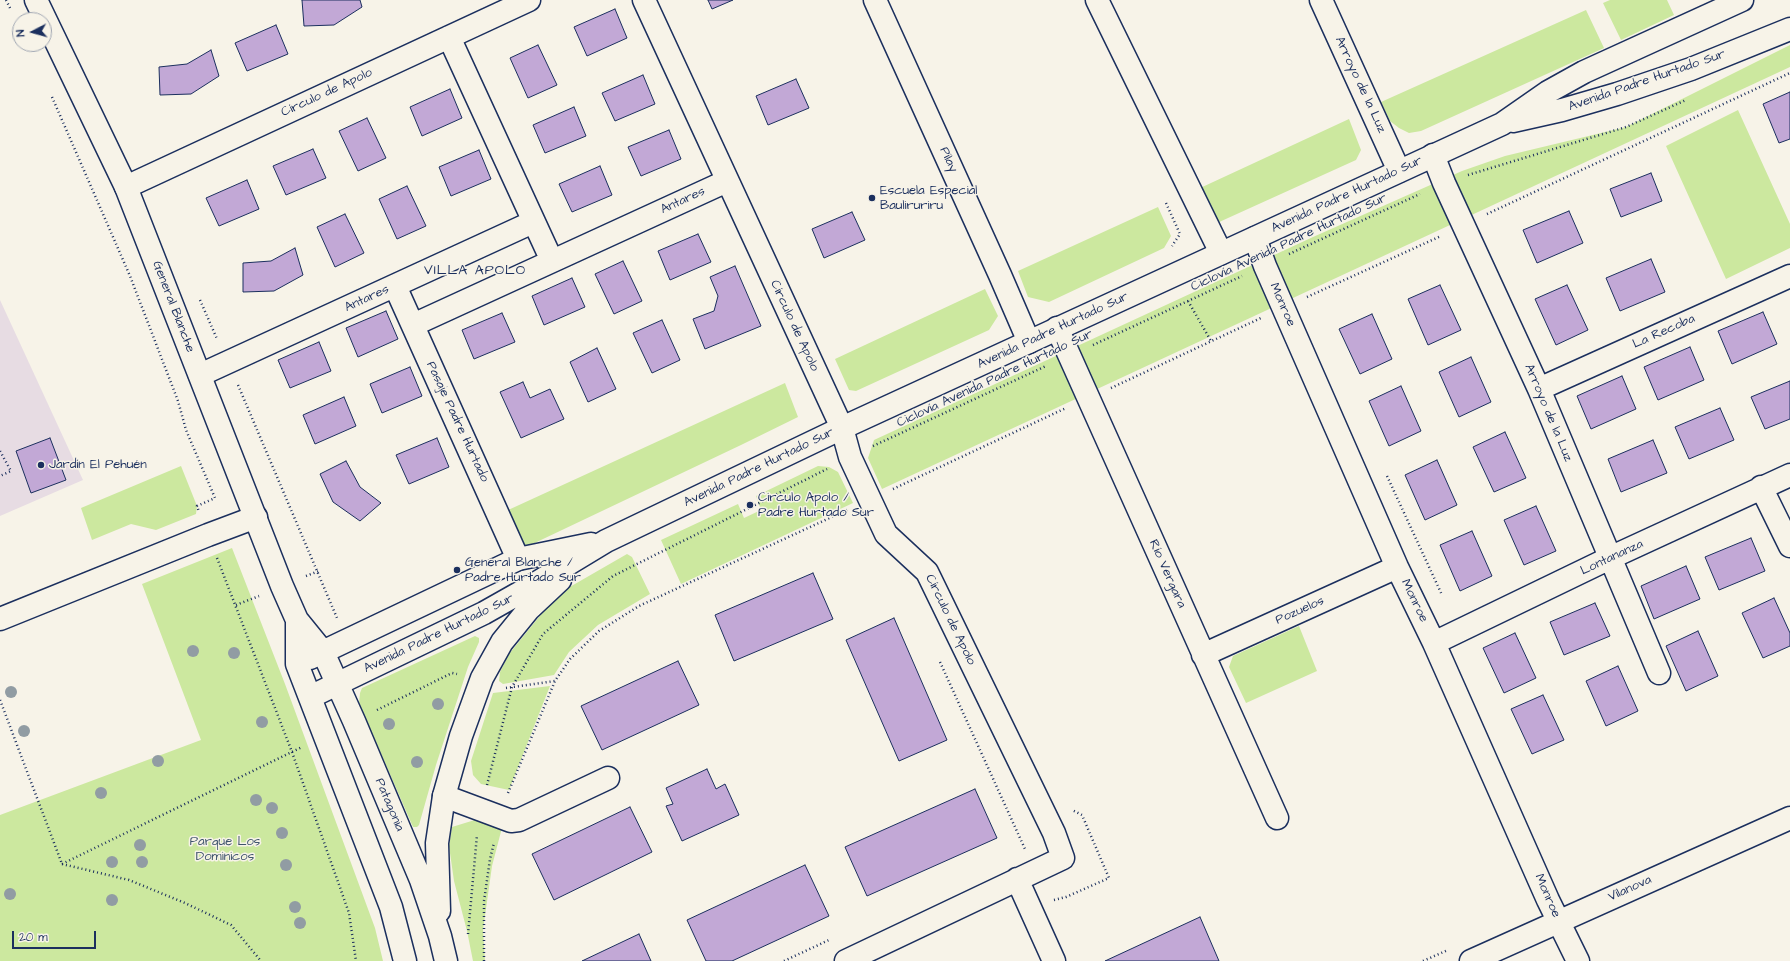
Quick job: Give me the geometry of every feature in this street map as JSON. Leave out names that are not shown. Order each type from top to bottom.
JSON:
[{"type":"street","name":"General Blanche","points":[[36,0],[126,187],[297,620],[323,652]]},
{"type":"street","name":"Círculo de Apolo","points":[[126,187],[529,0]]},
{"type":"street","name":"Círculo de Apolo","points":[[644,0],[842,428],[850,457],[886,534],[927,572],[1054,833],[1063,858],[846,961]]},
{"type":"street","name":"Pilay","points":[[875,0],[1007,289],[1029,342]]},
{"type":"street","points":[[1097,0],[1221,253]]},
{"type":"street","name":"Arroyo de la Luz","points":[[1321,0],[1399,171]]},
{"type":"street","name":"Avenida Padre Hurtado Sur","points":[[310,697],[484,613],[606,541],[842,428],[1502,124],[1548,92],[1584,72],[1742,0]]},
{"type":"street","name":"Avenida Padre Hurtado Sur","points":[[1502,124],[1562,110],[1617,94],[1691,69],[1790,29]]},
{"type":"street","points":[[449,37],[552,262]]},
{"type":"street","name":"Arroyo de la Luz","points":[[1434,155],[1444,182],[1539,389],[1612,558],[1659,673]]},
{"type":"street","name":"Antares","points":[[413,325],[727,181]]},
{"type":"street","name":"Antares","points":[[200,375],[533,222]]},
{"type":"street","name":"Monroe","points":[[1255,238],[1264,266],[1397,567],[1434,643],[1558,922],[1578,961]]},
{"type":"street","name":"La Recoba","points":[[1539,389],[1790,276]]},
{"type":"street","name":"Pasaje Padre Hurtado","points":[[395,286],[518,558]]},
{"type":"street","name":"Río Vergara","points":[[1057,328],[1277,818]]},
{"type":"street","name":"Lontananza","points":[[1434,643],[1790,475]]},
{"type":"street","points":[[1762,487],[1790,546]]},
{"type":"street","points":[[0,619],[256,517]]},
{"type":"street","points":[[440,936],[437,843],[444,796],[460,736],[482,678],[502,642],[528,610],[606,541]]},
{"type":"street","name":"Avenida Padre Hurtado Sur","points":[[297,664],[518,558],[606,541]]},
{"type":"street","name":"Pozuelos","points":[[1203,655],[1397,567]]},
{"type":"street","name":"General Blanche","points":[[297,620],[297,664]]},
{"type":"street","name":"Patagonia","points":[[323,652],[354,721],[421,880],[440,936],[446,961]]},
{"type":"street","points":[[297,664],[391,907],[405,961]]},
{"type":"street","points":[[444,796],[511,821],[519,820],[608,778]]},
{"type":"street","name":"Vilanova","points":[[1471,961],[1790,818]]},
{"type":"street","points":[[1017,879],[1054,961]]},
{"type":"path","points":[[484,961],[484,901],[490,859],[506,800],[555,681],[570,659],[599,631],[640,606],[1790,73]]},
{"type":"path","points":[[51,94],[130,276],[178,401],[186,430],[215,498],[197,506],[292,752],[349,913],[356,961]]},
{"type":"path","name":"Ciclovía Avenida Padre Hurtado Sur","points":[[468,938],[480,809],[512,687],[543,634],[613,576],[850,457],[1444,182],[1626,127],[1690,98]]},
{"type":"path","points":[[1164,199],[1180,234],[1175,244],[1169,248]]},
{"type":"path","points":[[1188,301],[1211,341]]},
{"type":"path","points":[[0,451],[11,471],[0,476]]},
{"type":"path","points":[[939,660],[1024,848]]},
{"type":"path","points":[[354,721],[452,673],[482,678],[500,689],[555,681]]},
{"type":"path","points":[[0,700],[62,864]]},
{"type":"path","points":[[62,864],[325,735]]},
{"type":"path","points":[[62,864],[129,880],[185,903],[231,925],[260,961]]},
{"type":"shaded area","points":[[0,300],[83,480],[0,516]]},
{"type":"green space","points":[[1610,0],[1667,0],[1674,15],[1621,40],[1603,3]]},
{"type":"green space","points":[[1586,10],[1604,48],[1421,131],[1409,133],[1390,121],[1381,102]]},
{"type":"green space","points":[[1790,45],[1790,67],[882,489],[868,458],[874,440],[1313,237],[1462,171],[1505,156],[1626,127]]},
{"type":"green space","points":[[1738,110],[1790,224],[1790,248],[1726,279],[1666,146]]},
{"type":"green space","points":[[1349,119],[1361,150],[1356,160],[1217,223],[1198,189]]},
{"type":"green space","points":[[1158,207],[1171,236],[1164,248],[1049,302],[1028,297],[1018,271]]},
{"type":"green space","points":[[985,289],[998,316],[989,330],[856,391],[849,390],[835,359]]},
{"type":"green space","points":[[785,383],[798,417],[522,549],[506,511]]},
{"type":"green space","points":[[181,466],[197,506],[196,514],[156,530],[131,524],[92,540],[81,508]]},
{"type":"green space","points":[[818,466],[829,467],[838,472],[853,503],[681,584],[661,540],[738,504],[744,518],[761,510],[756,496]]},
{"type":"green space","name":"Parque Los Dominicos","points":[[232,548],[285,684],[375,928],[383,961],[0,961],[0,815],[201,740],[142,584]]},
{"type":"green space","points":[[627,554],[632,557],[650,594],[598,625],[569,652],[554,675],[503,684],[499,681],[500,672],[509,654],[547,607],[568,588]]},
{"type":"green space","points":[[1299,626],[1317,671],[1246,703],[1229,667],[1233,656]]},
{"type":"green space","points":[[475,636],[479,638],[479,642],[468,667],[436,765],[419,825],[417,827],[413,827],[359,703],[360,693],[362,688]]},
{"type":"green space","points":[[550,686],[509,790],[481,784],[473,775],[471,761],[493,693]]},
{"type":"green space","points":[[478,819],[504,820],[492,866],[483,930],[485,961],[473,961],[454,881],[449,846],[452,827]]},
{"type":"building","points":[[302,0],[360,0],[362,7],[334,25],[304,26]]},
{"type":"building","points":[[708,0],[733,0],[712,9]]},
{"type":"building","points":[[615,9],[627,38],[587,56],[574,27]]},
{"type":"building","points":[[276,25],[288,54],[247,71],[235,43]]},
{"type":"building","points":[[538,45],[557,85],[528,98],[510,58]]},
{"type":"building","points":[[211,50],[219,76],[191,94],[160,95],[159,67],[187,64]]},
{"type":"building","points":[[643,75],[655,104],[615,121],[602,93]]},
{"type":"building","points":[[796,79],[809,108],[768,125],[756,96]]},
{"type":"building","points":[[450,89],[462,118],[422,136],[410,107]]},
{"type":"building","points":[[1790,92],[1790,139],[1779,143],[1763,104]]},
{"type":"building","points":[[574,107],[586,136],[545,153],[533,125]]},
{"type":"building","points":[[367,118],[386,158],[358,171],[339,131]]},
{"type":"building","points":[[669,130],[681,159],[641,176],[628,147]]},
{"type":"building","points":[[313,149],[326,178],[286,195],[273,166]]},
{"type":"building","points":[[479,150],[491,179],[451,196],[439,167]]},
{"type":"building","points":[[600,166],[612,195],[572,212],[559,184]]},
{"type":"building","points":[[1651,173],[1662,201],[1621,217],[1610,189]]},
{"type":"building","points":[[247,180],[259,209],[219,226],[206,198]]},
{"type":"building","points":[[407,186],[426,226],[397,239],[379,199]]},
{"type":"building","points":[[1569,211],[1583,243],[1537,263],[1523,230]]},
{"type":"building","points":[[852,212],[865,240],[824,258],[812,229]]},
{"type":"building","points":[[345,214],[364,253],[335,267],[317,227]]},
{"type":"building","points":[[698,234],[711,262],[670,280],[658,251]]},
{"type":"building","points":[[295,248],[303,275],[274,291],[243,292],[243,263],[271,261]]},
{"type":"building","points":[[1651,259],[1665,292],[1620,311],[1606,278]]},
{"type":"building","points":[[623,261],[642,301],[614,314],[595,274]]},
{"type":"building","points":[[735,266],[761,326],[705,349],[693,319],[714,311],[718,296],[710,277]]},
{"type":"building","points":[[572,278],[585,307],[544,325],[532,296]]},
{"type":"building","points":[[1440,285],[1461,330],[1428,345],[1408,299]]},
{"type":"building","points":[[1567,285],[1588,330],[1556,345],[1535,299]]},
{"type":"building","points":[[386,311],[398,339],[358,357],[346,328]]},
{"type":"building","points":[[1763,312],[1777,344],[1732,364],[1718,331]]},
{"type":"building","points":[[502,313],[515,342],[474,359],[462,330]]},
{"type":"building","points":[[1372,314],[1392,359],[1360,374],[1339,329]]},
{"type":"building","points":[[662,320],[680,360],[652,373],[633,333]]},
{"type":"building","points":[[319,342],[331,371],[290,388],[278,360]]},
{"type":"building","points":[[1690,347],[1704,380],[1658,400],[1644,367]]},
{"type":"building","points":[[597,348],[616,389],[588,402],[570,362]]},
{"type":"building","points":[[1471,357],[1491,402],[1459,417],[1439,372]]},
{"type":"building","points":[[410,367],[422,396],[382,413],[370,384]]},
{"type":"building","points":[[1622,376],[1636,409],[1591,429],[1577,396]]},
{"type":"building","points":[[1790,381],[1790,419],[1765,429],[1751,397]]},
{"type":"building","points":[[523,382],[530,398],[550,389],[564,419],[521,438],[500,392]]},
{"type":"building","points":[[1401,386],[1421,431],[1389,446],[1369,401]]},
{"type":"building","points":[[344,397],[356,426],[315,444],[303,415]]},
{"type":"building","points":[[1720,408],[1734,440],[1689,459],[1675,427]]},
{"type":"building","points":[[1505,432],[1526,478],[1494,492],[1473,447]]},
{"type":"building","name":"Jardín El Pehuén","points":[[50,438],[66,480],[31,493],[16,451]]},
{"type":"building","points":[[437,438],[449,467],[409,484],[396,455]]},
{"type":"building","points":[[1653,440],[1667,473],[1621,492],[1608,459]]},
{"type":"building","points":[[1437,460],[1457,505],[1425,520],[1405,475]]},
{"type":"building","points":[[346,461],[360,487],[381,503],[360,521],[333,502],[320,474]]},
{"type":"building","points":[[1536,506],[1556,551],[1524,565],[1504,520]]},
{"type":"building","points":[[1472,531],[1492,576],[1460,591],[1440,545]]},
{"type":"building","points":[[1751,538],[1765,571],[1719,590],[1705,557]]},
{"type":"building","points":[[1686,566],[1700,599],[1654,619],[1641,586]]},
{"type":"building","points":[[813,573],[833,619],[734,661],[715,615]]},
{"type":"building","points":[[1774,598],[1790,633],[1790,646],[1763,658],[1742,613]]},
{"type":"building","points":[[1595,603],[1610,636],[1564,655],[1550,622]]},
{"type":"building","points":[[894,618],[947,740],[899,761],[846,640]]},
{"type":"building","points":[[1698,631],[1718,676],[1686,691],[1666,646]]},
{"type":"building","points":[[1515,633],[1536,678],[1504,693],[1483,648]]},
{"type":"building","points":[[678,661],[699,705],[602,750],[581,706]]},
{"type":"building","points":[[1618,666],[1638,711],[1606,726],[1586,681]]},
{"type":"building","points":[[1543,695],[1564,740],[1532,754],[1511,709]]},
{"type":"building","points":[[707,769],[716,789],[725,784],[739,815],[682,841],[666,806],[673,804],[666,788]]},
{"type":"building","points":[[975,789],[997,838],[867,896],[845,847]]},
{"type":"building","points":[[630,807],[652,852],[554,900],[532,854]]},
{"type":"building","points":[[805,865],[829,916],[732,961],[706,961],[687,920]]},
{"type":"building","points":[[1200,917],[1219,961],[1105,961]]},
{"type":"building","points":[[639,934],[651,961],[582,961]]},
{"type":"place","name":"Escuela Especial Bauliruriru","points":[[872,198]]},
{"type":"place","name":"Jardín El Pehuén","points":[[41,465]]},
{"type":"place","name":"Circulo Apolo / Padre Hurtado Sur","points":[[750,505]]},
{"type":"place","name":"General Blanche / Padre Hurtado Sur","points":[[457,570]]},
{"type":"district","name":"VILLA APOLO","points":[[475,271]]}]
